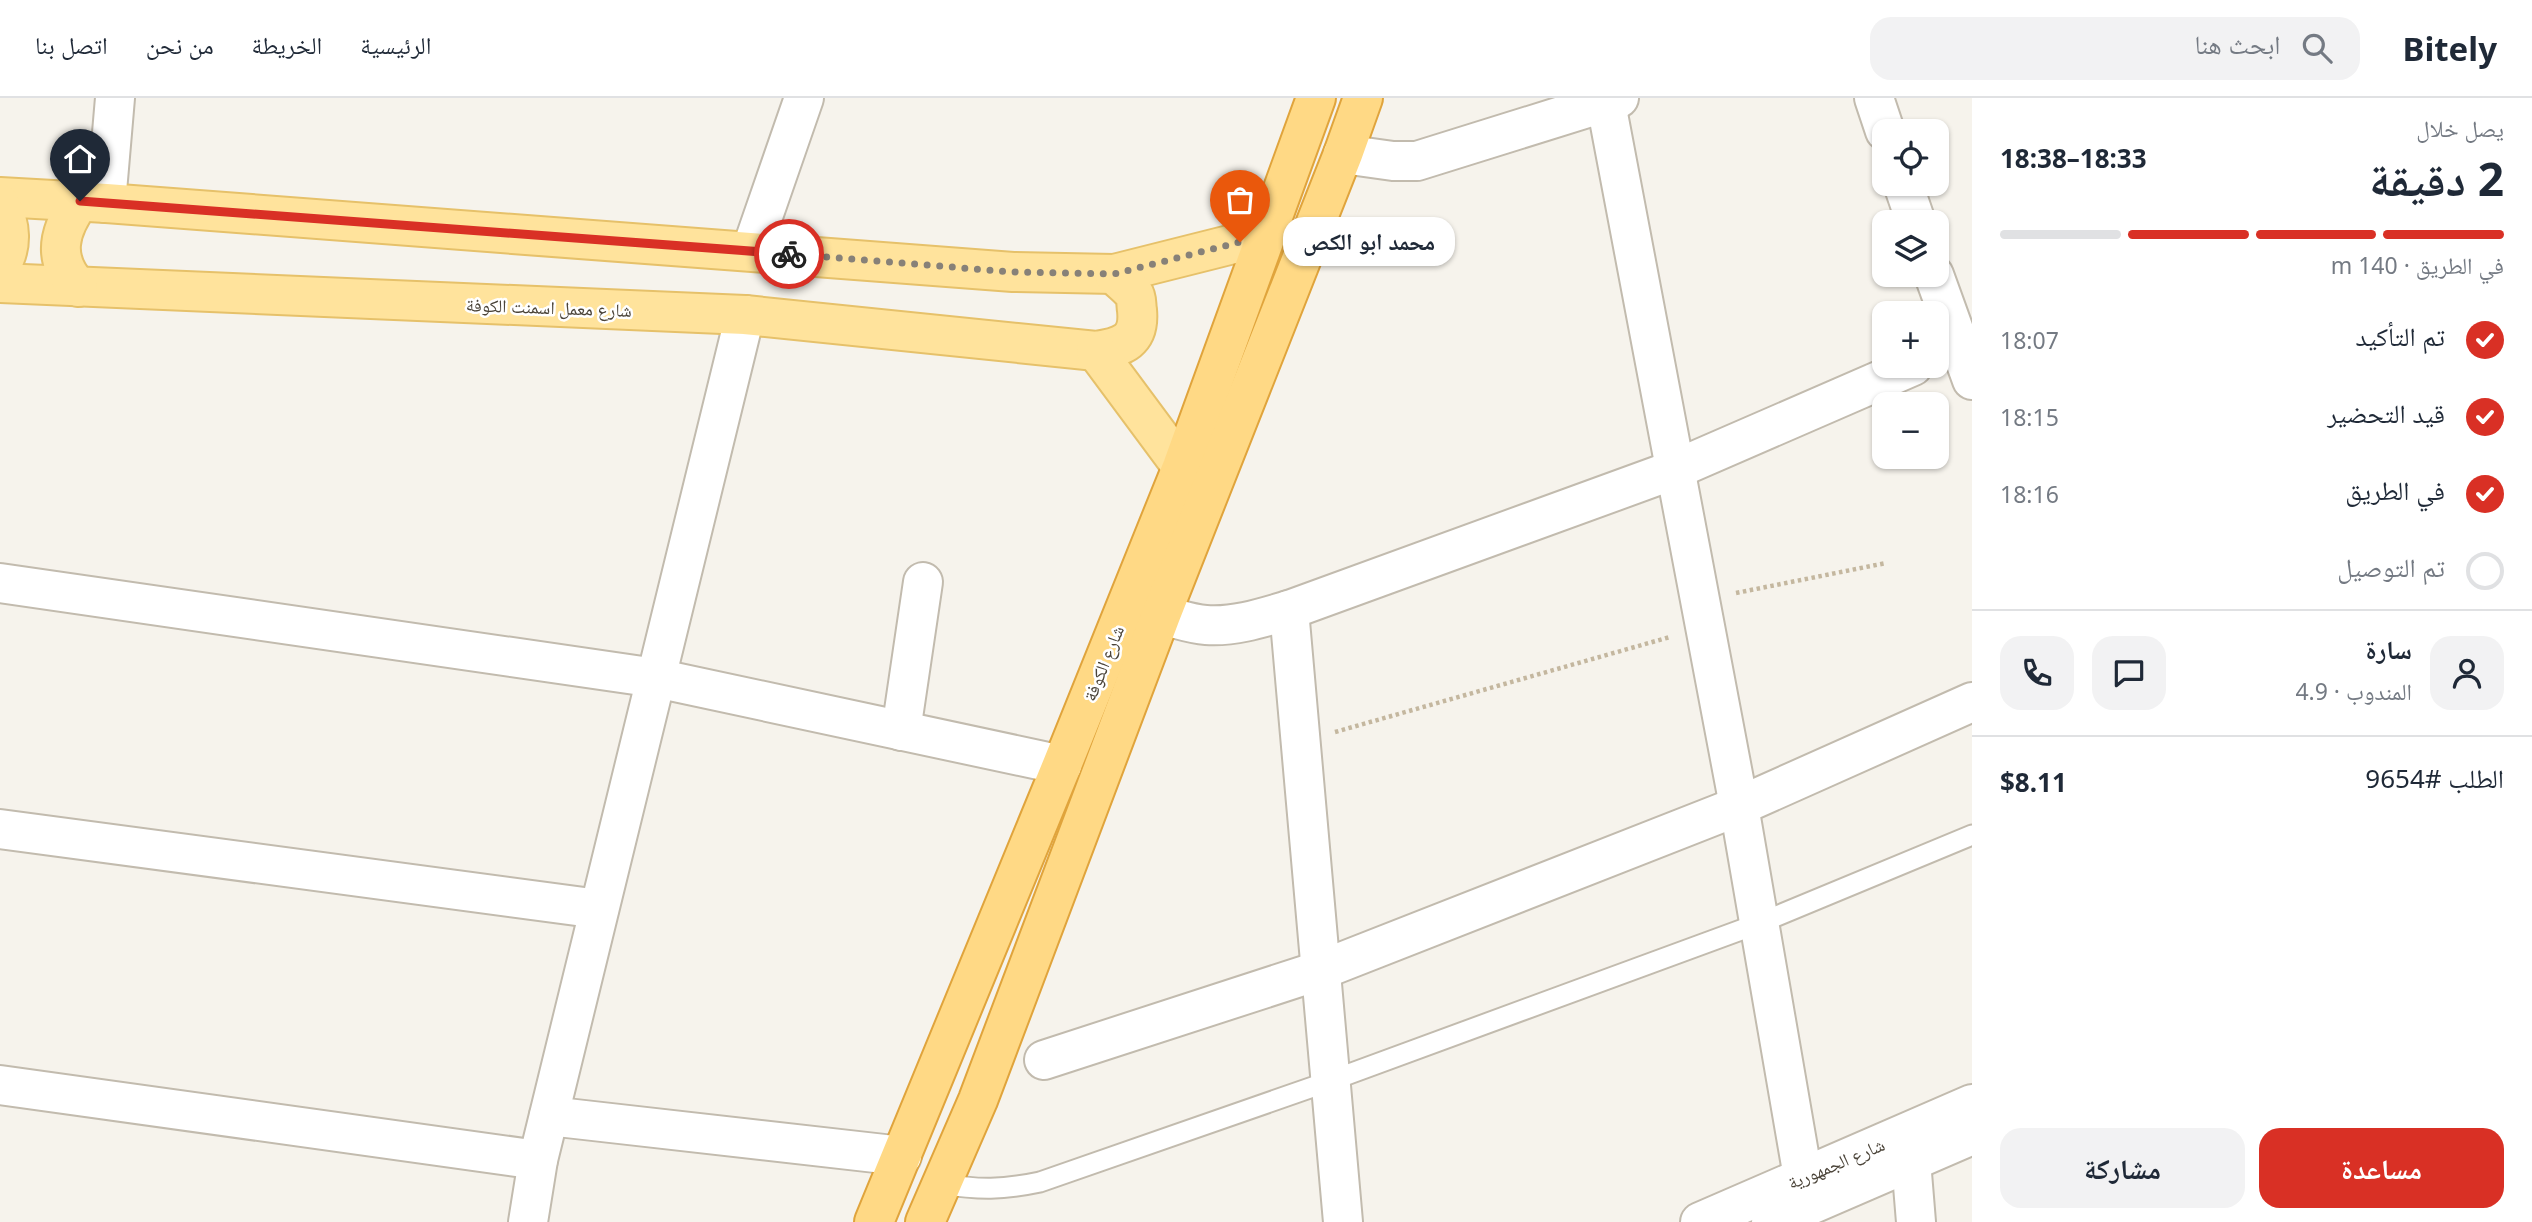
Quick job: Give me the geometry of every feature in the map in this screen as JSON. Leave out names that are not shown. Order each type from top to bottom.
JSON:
[{"type":"highway","name":"شارع الكوفة","points":[[874,1222],[1182,467],[1316,98]]},
{"type":"highway","name":"شارع الكوفة","points":[[925,1222],[978,1100],[1161,615],[1363,98]]},
{"type":"main road","points":[[0,197],[1013,272],[1114,274],[1265,236]]},
{"type":"main road","points":[[78,287],[64,265],[60,249],[62,232],[68,217],[93,202]]},
{"type":"main road","points":[[0,204],[7,216],[10,232],[8,249],[0,267]]},
{"type":"main road","points":[[1114,274],[1135,296],[1138,320],[1136,330],[1132,338],[1115,348],[1096,351],[1182,467]]},
{"type":"main road","name":"شارع معمل اسمنت الكوفة","points":[[0,284],[745,315],[1096,351]]},
{"type":"street","points":[[93,202],[115,98]]},
{"type":"street","points":[[751,251],[804,98]]},
{"type":"street","points":[[1874,98],[1881,119]]},
{"type":"street","points":[[1343,154],[1393,162],[1417,161],[1610,100],[1760,923],[1803,1177]]},
{"type":"street","points":[[1938,287],[1960,355]]},
{"type":"street","points":[[528,1222],[538,1160],[745,315]]},
{"type":"street","points":[[1161,615],[1204,625],[1231,624],[1261,619],[1289,610],[1676,469],[1885,378]]},
{"type":"street","points":[[901,731],[923,582]]},
{"type":"street","points":[[0,583],[656,678],[1062,765]]},
{"type":"street","points":[[1289,610],[1343,1222]]},
{"type":"street","points":[[1044,1060],[1321,970],[1739,806],[1972,702]]},
{"type":"street","points":[[0,829],[599,909]]},
{"type":"street","points":[[0,1085],[538,1160]]},
{"type":"street","name":"شارع الجمهورية","points":[[1700,1222],[1972,1104]]},
{"type":"street","points":[[549,1116],[902,1157]]},
{"type":"street","name":"شارع الجمهورية","points":[[1771,1222],[1972,1135]]},
{"type":"street","points":[[1911,1161],[1916,1222]]},
{"type":"lane","points":[[941,1184],[978,1190],[1040,1182],[1330,1081],[1760,923],[1972,835]]},
{"type":"path","points":[[1301,742],[1703,613],[1886,563]]},
{"type":"way so far","points":[[789,254],[1013,272],[1114,274],[1240,242]]},
{"type":"place","name":"محمد ابو الكص","points":[[1240,242]]},
{"type":"route","points":[[80,201],[789,254]]}]
